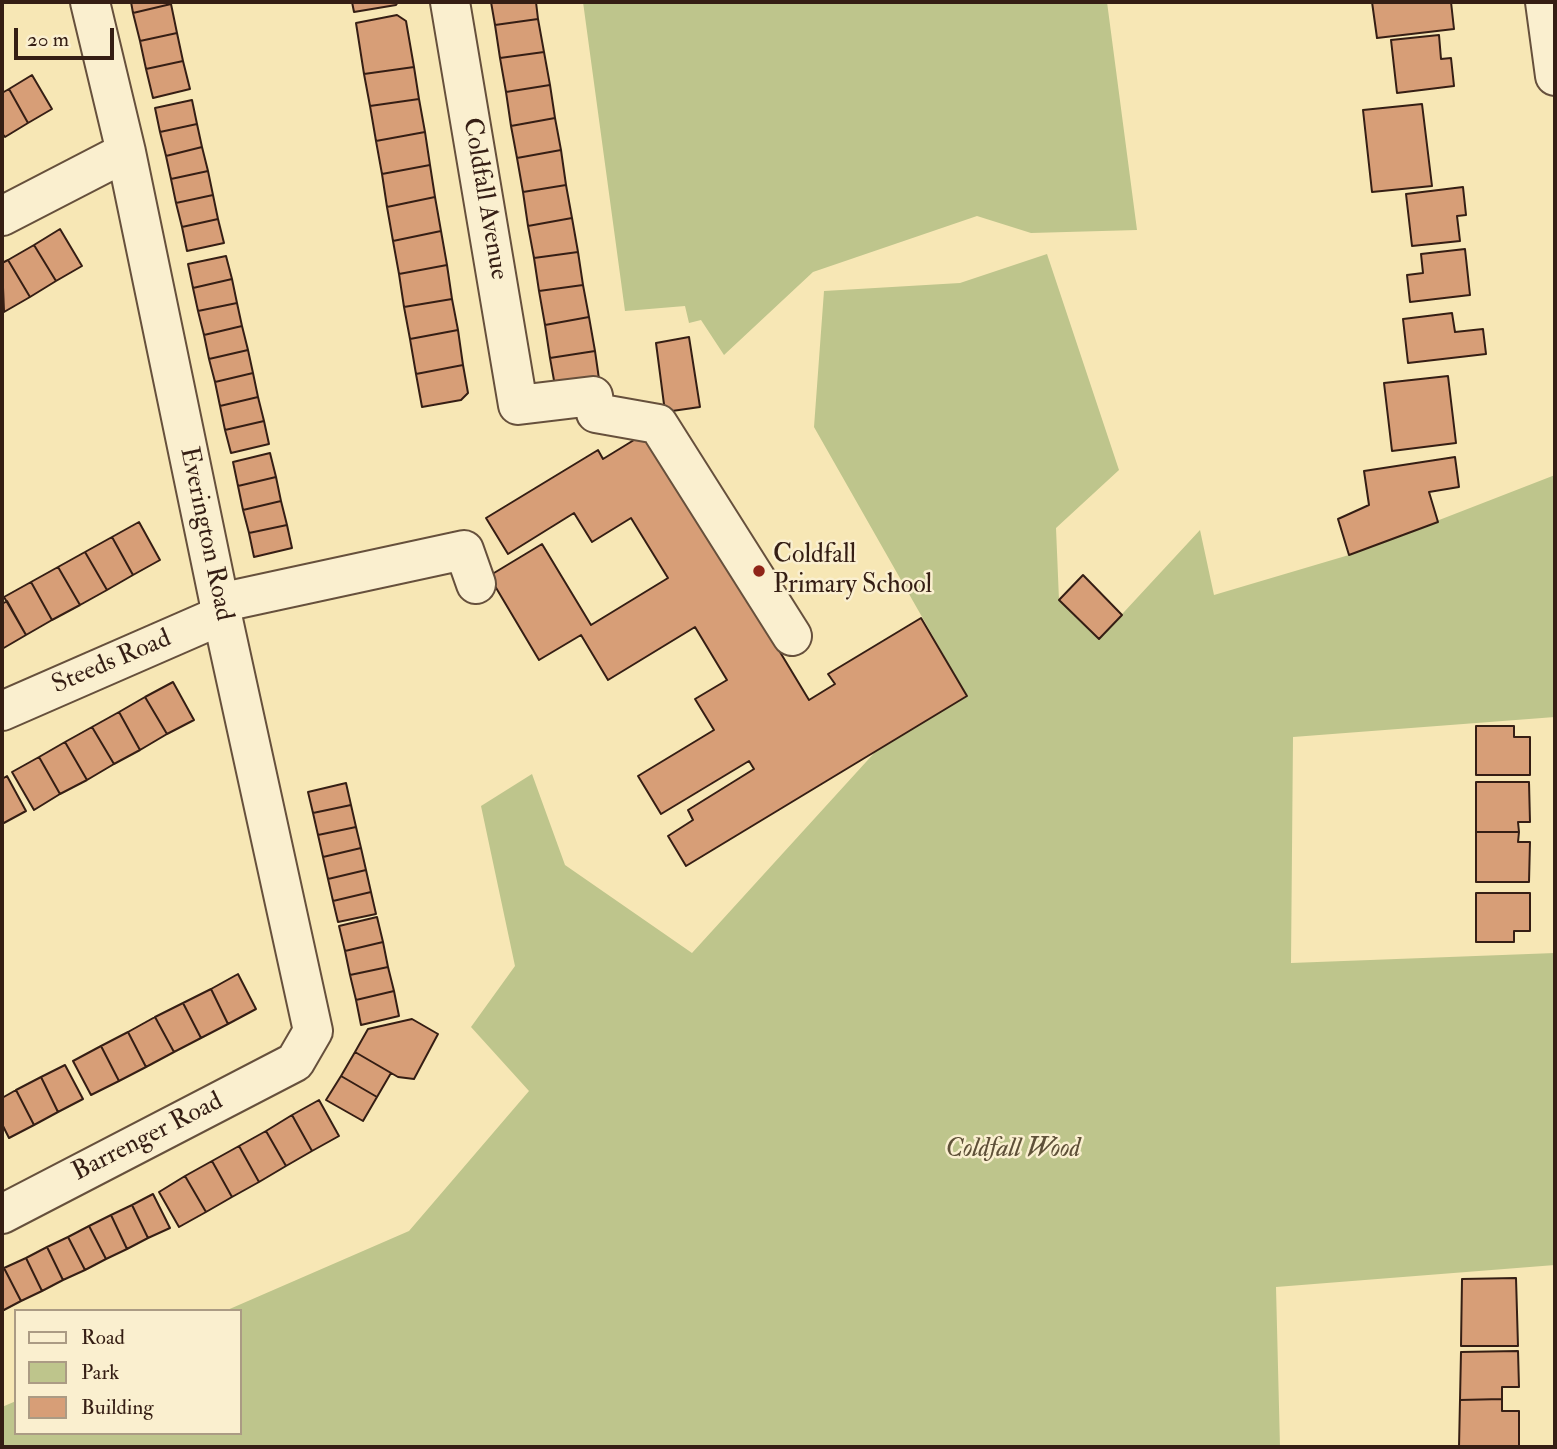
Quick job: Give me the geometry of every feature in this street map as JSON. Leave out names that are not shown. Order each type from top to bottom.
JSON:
[{"type":"street","name":"Everington Road","points":[[90,2],[126,152],[220,609],[313,1031],[295,1062]]},
{"type":"street","name":"Coldfall Avenue","points":[[450,2],[518,405],[593,396],[596,413],[658,424],[792,636]]},
{"type":"street","points":[[1545,2],[1555,76]]},
{"type":"street","points":[[2,216],[126,152]]},
{"type":"street","name":"Steeds Road","points":[[2,711],[220,609],[464,550],[476,584]]},
{"type":"street","name":"Barrenger Road","points":[[2,1214],[295,1062]]},
{"type":"green space","points":[[583,2],[1107,2],[1137,230],[1031,233],[977,216],[813,272],[724,355],[701,320],[689,323],[685,306],[625,311]]},
{"type":"green space","name":"Coldfall Wood","points":[[1047,254],[1119,470],[1056,528],[1059,600],[1099,639],[1200,530],[1214,595],[1349,555],[1555,475],[1555,717],[1293,737],[1291,963],[1555,953],[1555,1265],[1276,1287],[1280,1447],[2,1447],[2,1407],[14,1402],[14,1435],[242,1435],[242,1309],[230,1309],[409,1231],[529,1091],[471,1027],[515,966],[481,806],[532,774],[565,865],[692,953],[876,751],[967,696],[814,427],[824,291],[960,283]]},
{"type":"building","points":[[131,2],[170,2],[171,4],[133,13]]},
{"type":"building","points":[[352,2],[398,2],[396,5],[354,12]]},
{"type":"building","points":[[491,2],[536,2],[538,19],[495,25]]},
{"type":"building","points":[[1372,2],[1451,2],[1454,29],[1377,38]]},
{"type":"building","points":[[171,4],[177,33],[140,41],[133,13]]},
{"type":"building","points":[[397,15],[406,21],[414,67],[364,74],[356,23]]},
{"type":"building","points":[[538,19],[544,52],[500,58],[495,25]]},
{"type":"building","points":[[177,33],[183,61],[146,69],[140,41]]},
{"type":"building","points":[[1439,35],[1441,59],[1451,58],[1454,86],[1397,93],[1391,40]]},
{"type":"building","points":[[544,52],[550,85],[506,92],[500,58]]},
{"type":"building","points":[[183,61],[190,89],[153,98],[146,69]]},
{"type":"building","points":[[414,67],[419,99],[370,106],[364,74]]},
{"type":"building","points":[[32,75],[52,109],[28,123],[9,89]]},
{"type":"building","points":[[550,85],[555,118],[511,126],[506,92]]},
{"type":"building","points":[[9,89],[28,123],[5,137],[2,133],[2,93]]},
{"type":"building","points":[[419,99],[425,132],[376,141],[370,106]]},
{"type":"building","points":[[192,100],[197,124],[160,132],[155,108]]},
{"type":"building","points":[[1422,104],[1432,186],[1372,192],[1363,110]]},
{"type":"building","points":[[555,118],[561,150],[517,158],[511,126]]},
{"type":"building","points":[[197,124],[202,147],[166,156],[160,132]]},
{"type":"building","points":[[425,132],[430,165],[382,174],[376,141]]},
{"type":"building","points":[[202,147],[208,171],[171,179],[166,156]]},
{"type":"building","points":[[561,150],[566,185],[523,192],[517,158]]},
{"type":"building","points":[[430,165],[435,197],[387,207],[382,174]]},
{"type":"building","points":[[208,171],[213,195],[176,203],[171,179]]},
{"type":"building","points":[[566,185],[572,218],[528,226],[523,192]]},
{"type":"building","points":[[1463,187],[1466,215],[1457,216],[1460,241],[1412,246],[1406,194]]},
{"type":"building","points":[[213,195],[218,219],[182,227],[176,203]]},
{"type":"building","points":[[435,197],[441,231],[393,241],[387,207]]},
{"type":"building","points":[[572,218],[578,252],[534,258],[528,226]]},
{"type":"building","points":[[218,219],[224,243],[187,251],[182,227]]},
{"type":"building","points":[[60,229],[82,266],[56,281],[34,245]]},
{"type":"building","points":[[441,231],[447,265],[399,274],[393,241]]},
{"type":"building","points":[[34,245],[56,281],[30,297],[8,260]]},
{"type":"building","points":[[1465,249],[1470,295],[1410,302],[1407,275],[1423,273],[1421,254]]},
{"type":"building","points":[[578,252],[583,285],[539,291],[534,258]]},
{"type":"building","points":[[226,256],[232,279],[193,288],[188,264]]},
{"type":"building","points":[[8,260],[30,297],[4,312],[2,263]]},
{"type":"building","points":[[447,265],[452,299],[404,307],[399,274]]},
{"type":"building","points":[[232,279],[237,303],[198,311],[193,288]]},
{"type":"building","points":[[583,285],[589,317],[545,325],[539,291]]},
{"type":"building","points":[[452,299],[458,330],[410,339],[404,307]]},
{"type":"building","points":[[237,303],[242,326],[204,335],[198,311]]},
{"type":"building","points":[[1452,313],[1455,332],[1483,329],[1486,354],[1408,363],[1403,319]]},
{"type":"building","points":[[589,317],[595,351],[550,358],[545,325]]},
{"type":"building","points":[[242,326],[248,350],[209,359],[204,335]]},
{"type":"building","points":[[458,330],[463,365],[416,374],[410,339]]},
{"type":"building","points":[[689,337],[700,407],[665,412],[656,343]]},
{"type":"building","points":[[248,350],[253,373],[215,382],[209,359]]},
{"type":"building","points":[[595,351],[599,379],[555,386],[550,358]]},
{"type":"building","points":[[463,365],[468,393],[461,400],[422,407],[416,374]]},
{"type":"building","points":[[253,373],[258,397],[220,406],[215,382]]},
{"type":"building","points":[[1448,376],[1456,443],[1392,451],[1384,383]]},
{"type":"building","points":[[258,397],[264,421],[225,430],[220,406]]},
{"type":"building","points":[[264,421],[269,444],[231,453],[225,430]]},
{"type":"building","points":[[647,432],[809,700],[835,684],[828,674],[921,618],[967,696],[686,866],[668,836],[693,820],[688,810],[754,769],[749,761],[661,814],[638,776],[714,730],[695,699],[727,680],[695,627],[608,680],[581,635],[539,660],[489,576],[542,544],[591,625],[668,578],[631,518],[592,542],[574,513],[508,554],[486,518],[598,450],[603,459]]},
{"type":"building","points":[[270,453],[276,477],[238,486],[233,462]]},
{"type":"building","points":[[1455,457],[1459,487],[1429,492],[1438,522],[1349,555],[1338,519],[1369,505],[1364,471]]},
{"type":"building","points":[[276,477],[281,501],[243,510],[238,486]]},
{"type":"building","points":[[281,501],[287,525],[249,533],[243,510]]},
{"type":"building","points":[[139,522],[160,560],[133,575],[112,537]]},
{"type":"building","points":[[287,525],[292,548],[254,557],[249,533]]},
{"type":"building","points":[[112,537],[133,575],[107,590],[85,552]]},
{"type":"building","points":[[85,552],[107,590],[80,605],[58,567]]},
{"type":"building","points":[[58,567],[80,605],[52,620],[31,582]]},
{"type":"building","points":[[1083,575],[1122,615],[1099,639],[1059,600]]},
{"type":"building","points":[[31,582],[52,620],[26,635],[4,597]]},
{"type":"building","points":[[7,601],[26,635],[2,649],[2,604]]},
{"type":"building","points":[[173,682],[194,720],[167,734],[145,697]]},
{"type":"building","points":[[145,697],[167,734],[140,750],[119,712]]},
{"type":"building","points":[[119,712],[140,750],[114,764],[92,727]]},
{"type":"building","points":[[1476,726],[1514,726],[1514,737],[1530,737],[1530,775],[1476,775]]},
{"type":"building","points":[[92,727],[114,764],[87,780],[65,742]]},
{"type":"building","points":[[65,742],[87,780],[60,794],[39,757]]},
{"type":"building","points":[[39,757],[60,794],[34,810],[12,772]]},
{"type":"building","points":[[7,776],[26,811],[2,824],[2,779]]},
{"type":"building","points":[[1476,782],[1529,782],[1530,822],[1518,822],[1519,832],[1476,832]]},
{"type":"building","points":[[346,783],[351,805],[313,813],[308,792]]},
{"type":"building","points":[[351,805],[356,827],[318,835],[313,813]]},
{"type":"building","points":[[356,827],[361,848],[323,857],[318,835]]},
{"type":"building","points":[[1476,832],[1519,832],[1518,842],[1530,842],[1529,882],[1476,882]]},
{"type":"building","points":[[361,848],[366,870],[328,879],[323,857]]},
{"type":"building","points":[[366,870],[371,892],[333,901],[328,879]]},
{"type":"building","points":[[371,892],[376,914],[338,922],[333,901]]},
{"type":"building","points":[[1476,893],[1530,893],[1530,931],[1514,931],[1514,942],[1476,942]]},
{"type":"building","points":[[377,917],[383,942],[345,951],[339,926]]},
{"type":"building","points":[[383,942],[388,967],[350,975],[345,951]]},
{"type":"building","points":[[388,967],[394,991],[356,1000],[350,975]]},
{"type":"building","points":[[238,974],[256,1009],[228,1024],[211,989]]},
{"type":"building","points":[[211,989],[228,1024],[201,1038],[183,1003]]},
{"type":"building","points":[[394,991],[399,1016],[361,1025],[356,1000]]},
{"type":"building","points":[[183,1003],[201,1038],[174,1052],[155,1017]]},
{"type":"building","points":[[155,1017],[174,1052],[146,1067],[128,1032]]},
{"type":"building","points":[[412,1019],[438,1034],[414,1079],[398,1077],[355,1052],[368,1029]]},
{"type":"building","points":[[128,1032],[146,1067],[119,1081],[101,1046]]},
{"type":"building","points":[[101,1046],[119,1081],[91,1095],[73,1061]]},
{"type":"building","points":[[355,1052],[391,1073],[377,1097],[341,1076]]},
{"type":"building","points":[[65,1065],[83,1099],[58,1112],[41,1077]]},
{"type":"building","points":[[341,1076],[377,1097],[363,1121],[326,1100]]},
{"type":"building","points":[[41,1077],[58,1112],[34,1125],[16,1090]]},
{"type":"building","points":[[16,1090],[34,1125],[9,1138],[2,1124],[2,1098]]},
{"type":"building","points":[[319,1100],[339,1136],[312,1151],[292,1115]]},
{"type":"building","points":[[292,1115],[312,1151],[286,1166],[266,1131]]},
{"type":"building","points":[[266,1131],[286,1166],[259,1182],[239,1146]]},
{"type":"building","points":[[239,1146],[259,1182],[232,1197],[212,1161]]},
{"type":"building","points":[[212,1161],[232,1197],[206,1212],[185,1176]]},
{"type":"building","points":[[185,1176],[206,1212],[179,1227],[159,1192]]},
{"type":"building","points":[[153,1194],[170,1228],[148,1238],[132,1205]]},
{"type":"building","points":[[132,1205],[148,1238],[127,1249],[111,1215]]},
{"type":"building","points":[[111,1215],[127,1249],[106,1259],[89,1226]]},
{"type":"building","points":[[89,1226],[106,1259],[85,1270],[68,1237]]},
{"type":"building","points":[[68,1237],[85,1270],[63,1280],[47,1247]]},
{"type":"building","points":[[47,1247],[63,1280],[42,1291],[26,1258]]},
{"type":"building","points":[[26,1258],[42,1291],[21,1301],[4,1268]]},
{"type":"building","points":[[4,1268],[21,1301],[2,1311],[2,1269]]},
{"type":"building","points":[[1516,1278],[1518,1346],[1461,1346],[1462,1279]]},
{"type":"building","points":[[1518,1351],[1519,1387],[1502,1387],[1502,1399],[1460,1400],[1461,1352]]},
{"type":"building","points":[[1502,1399],[1502,1411],[1519,1411],[1519,1447],[1459,1447],[1460,1400]]},
{"type":"place","name":"Coldfall Primary School","points":[[759,571]]}]
